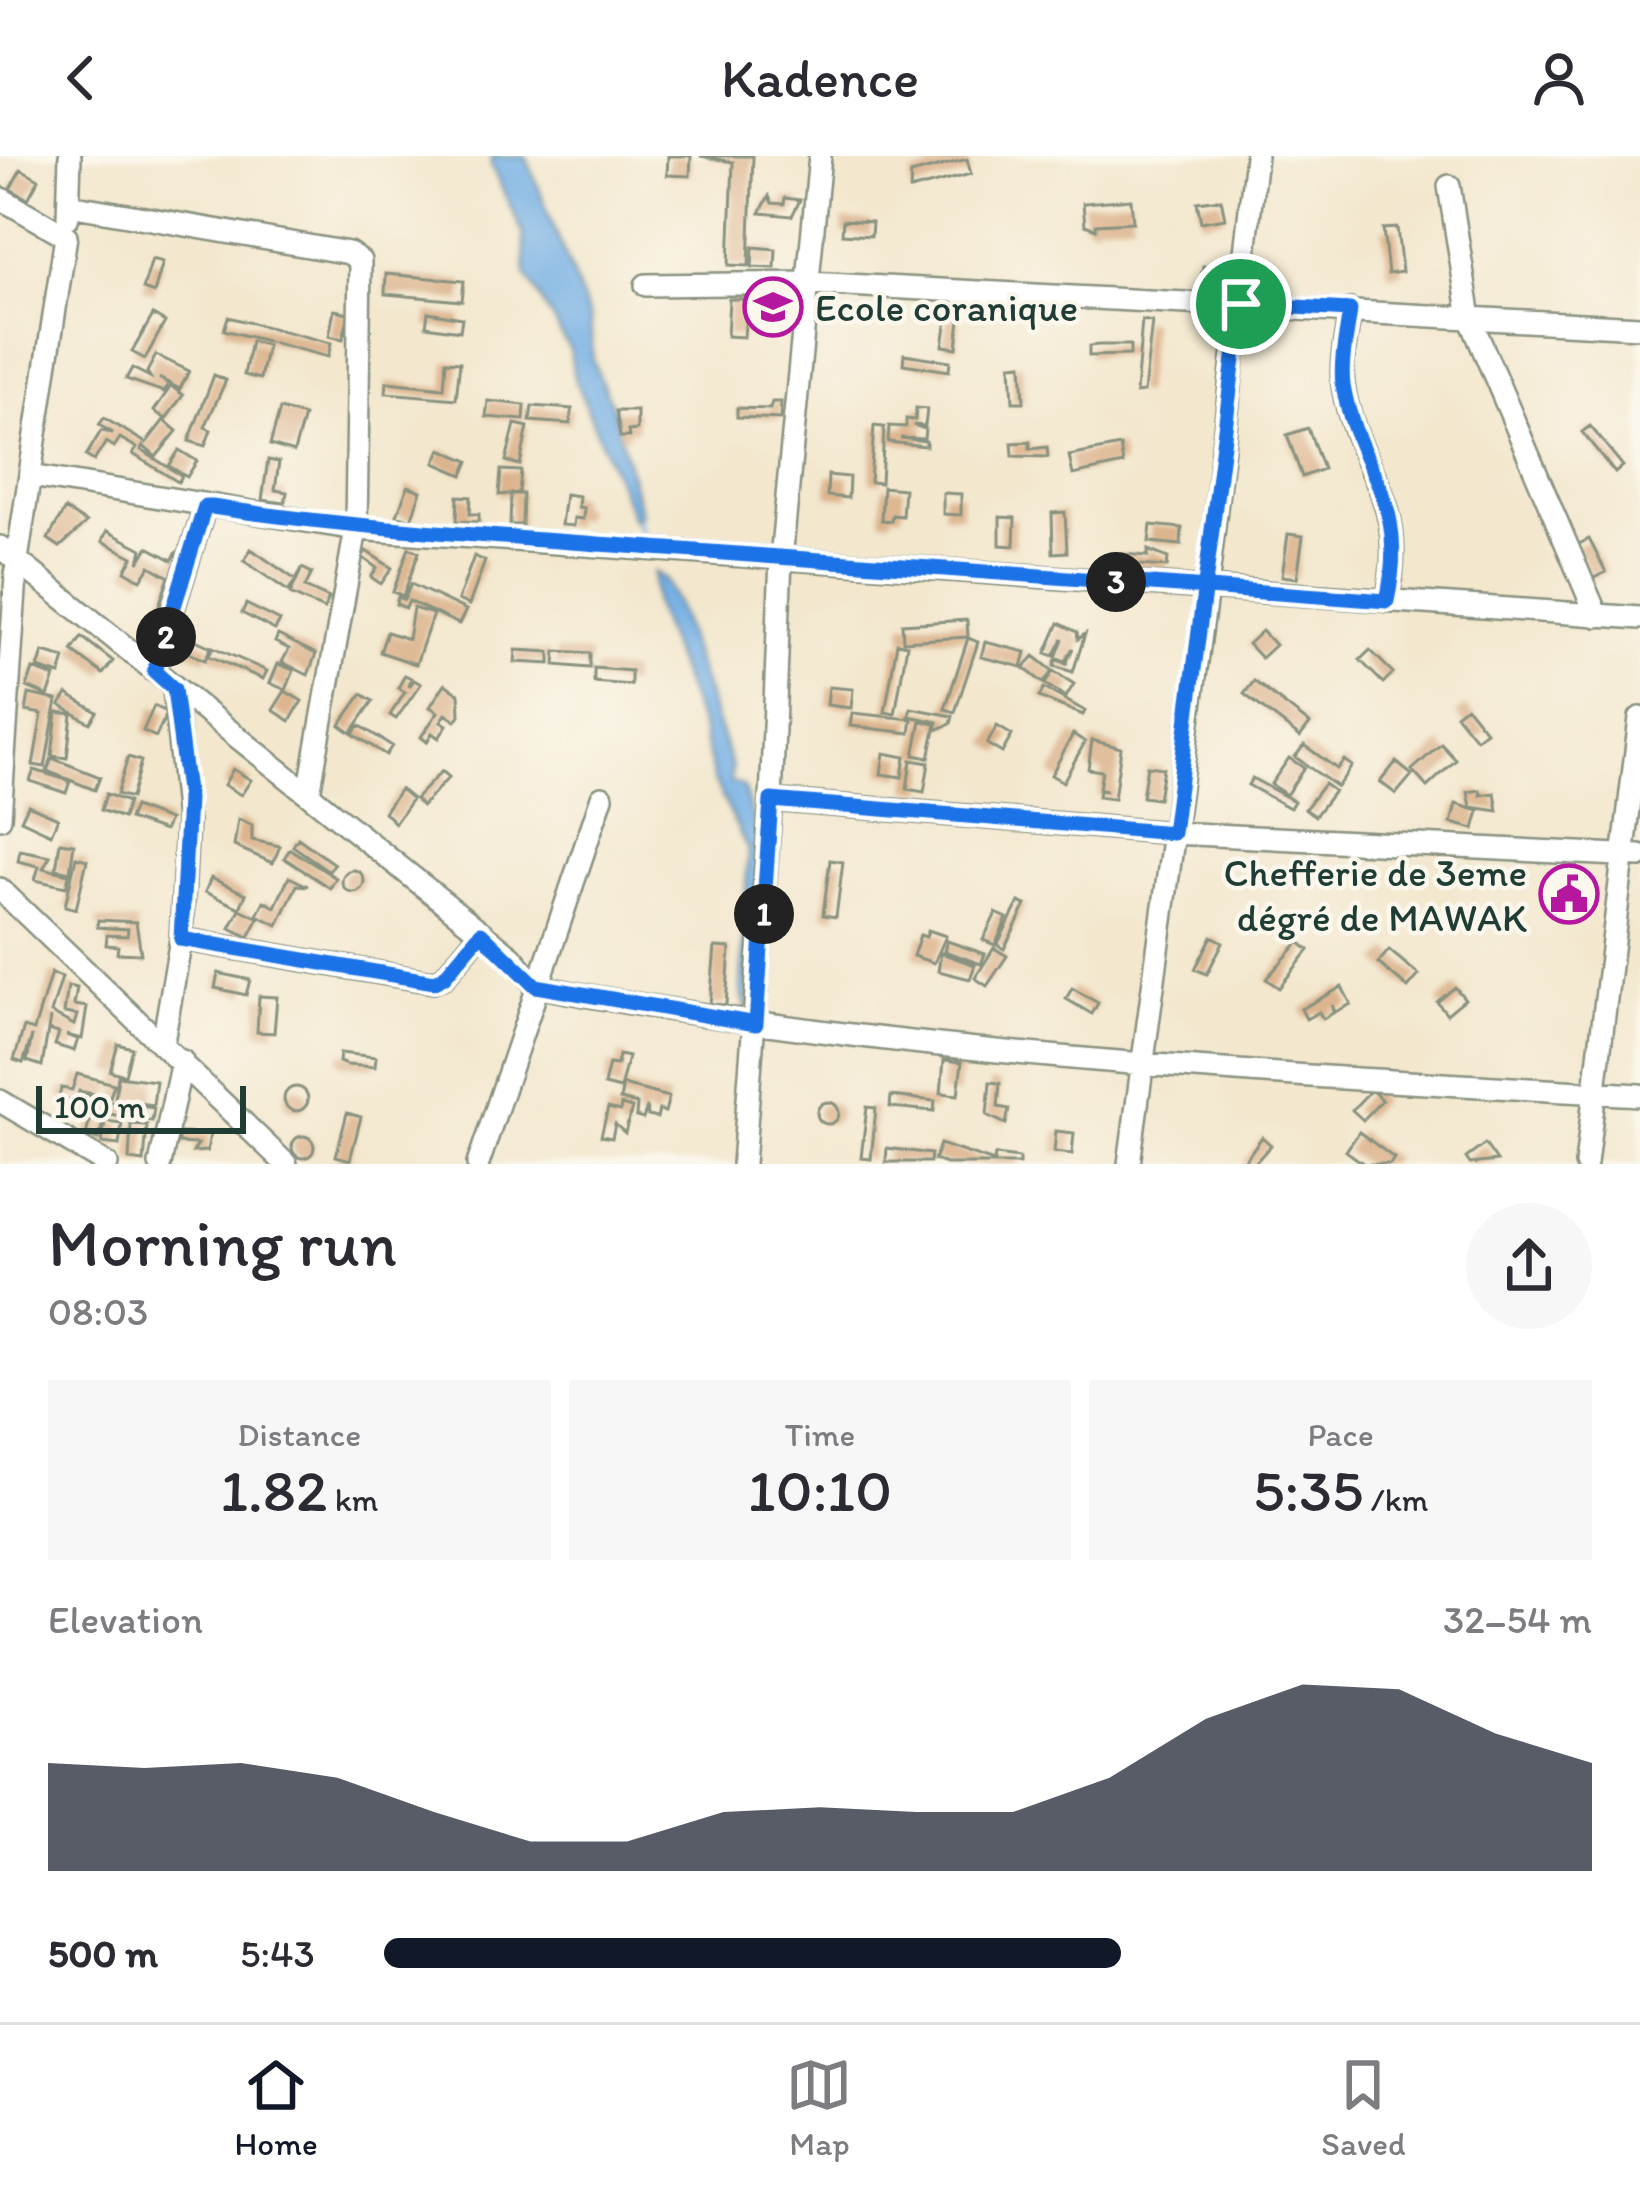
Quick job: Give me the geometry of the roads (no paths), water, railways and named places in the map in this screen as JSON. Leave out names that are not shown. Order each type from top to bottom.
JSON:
[{"type":"street","points":[[0,818],[9,553],[31,476],[67,236],[70,156]]},
{"type":"street","points":[[743,1164],[771,800],[781,559],[820,156]]},
{"type":"street","points":[[1129,1164],[1207,588],[1256,156]]},
{"type":"street","points":[[1448,186],[1470,318],[1597,616]]},
{"type":"street","points":[[0,198],[67,236]]},
{"type":"street","points":[[69,205],[349,253],[360,261],[356,529],[309,793]]},
{"type":"street","points":[[646,285],[809,283],[1640,327]]},
{"type":"street","points":[[1350,310],[1343,381],[1390,509],[1394,550],[1387,601]]},
{"type":"street","points":[[31,476],[356,529],[1640,618]]},
{"type":"street","points":[[154,671],[205,506]]},
{"type":"street","points":[[9,553],[481,933],[536,986],[756,1024],[1144,1063],[1640,1095]]},
{"type":"street","points":[[163,1042],[181,939],[188,799],[174,689]]},
{"type":"street","points":[[1586,1164],[1632,856],[1640,718]]},
{"type":"street","points":[[478,1164],[602,796]]},
{"type":"street","points":[[771,800],[1173,833],[1632,856]]},
{"type":"street","points":[[0,889],[286,1164]]},
{"type":"street","points":[[181,939],[434,982],[444,977],[481,933]]},
{"type":"street","points":[[160,1164],[182,1061]]},
{"type":"street","points":[[0,1101],[107,1164]]},
{"type":"water","points":[[492,156],[526,156],[590,319],[593,362],[613,408],[641,514],[634,520],[574,377],[570,350],[526,274],[523,233],[491,165]]},
{"type":"water","points":[[654,572],[665,579],[676,602],[732,768],[730,781],[743,787],[761,845],[748,1014],[741,990],[748,850],[714,780],[701,727],[654,605]]},
{"type":"waterway","points":[[635,512],[644,541]]},
{"type":"place","name":"Ecole coranique","points":[[773,307]]},
{"type":"place","name":"Chefferie de 3eme dégré de MAWAK","points":[[1569,894]]}]
